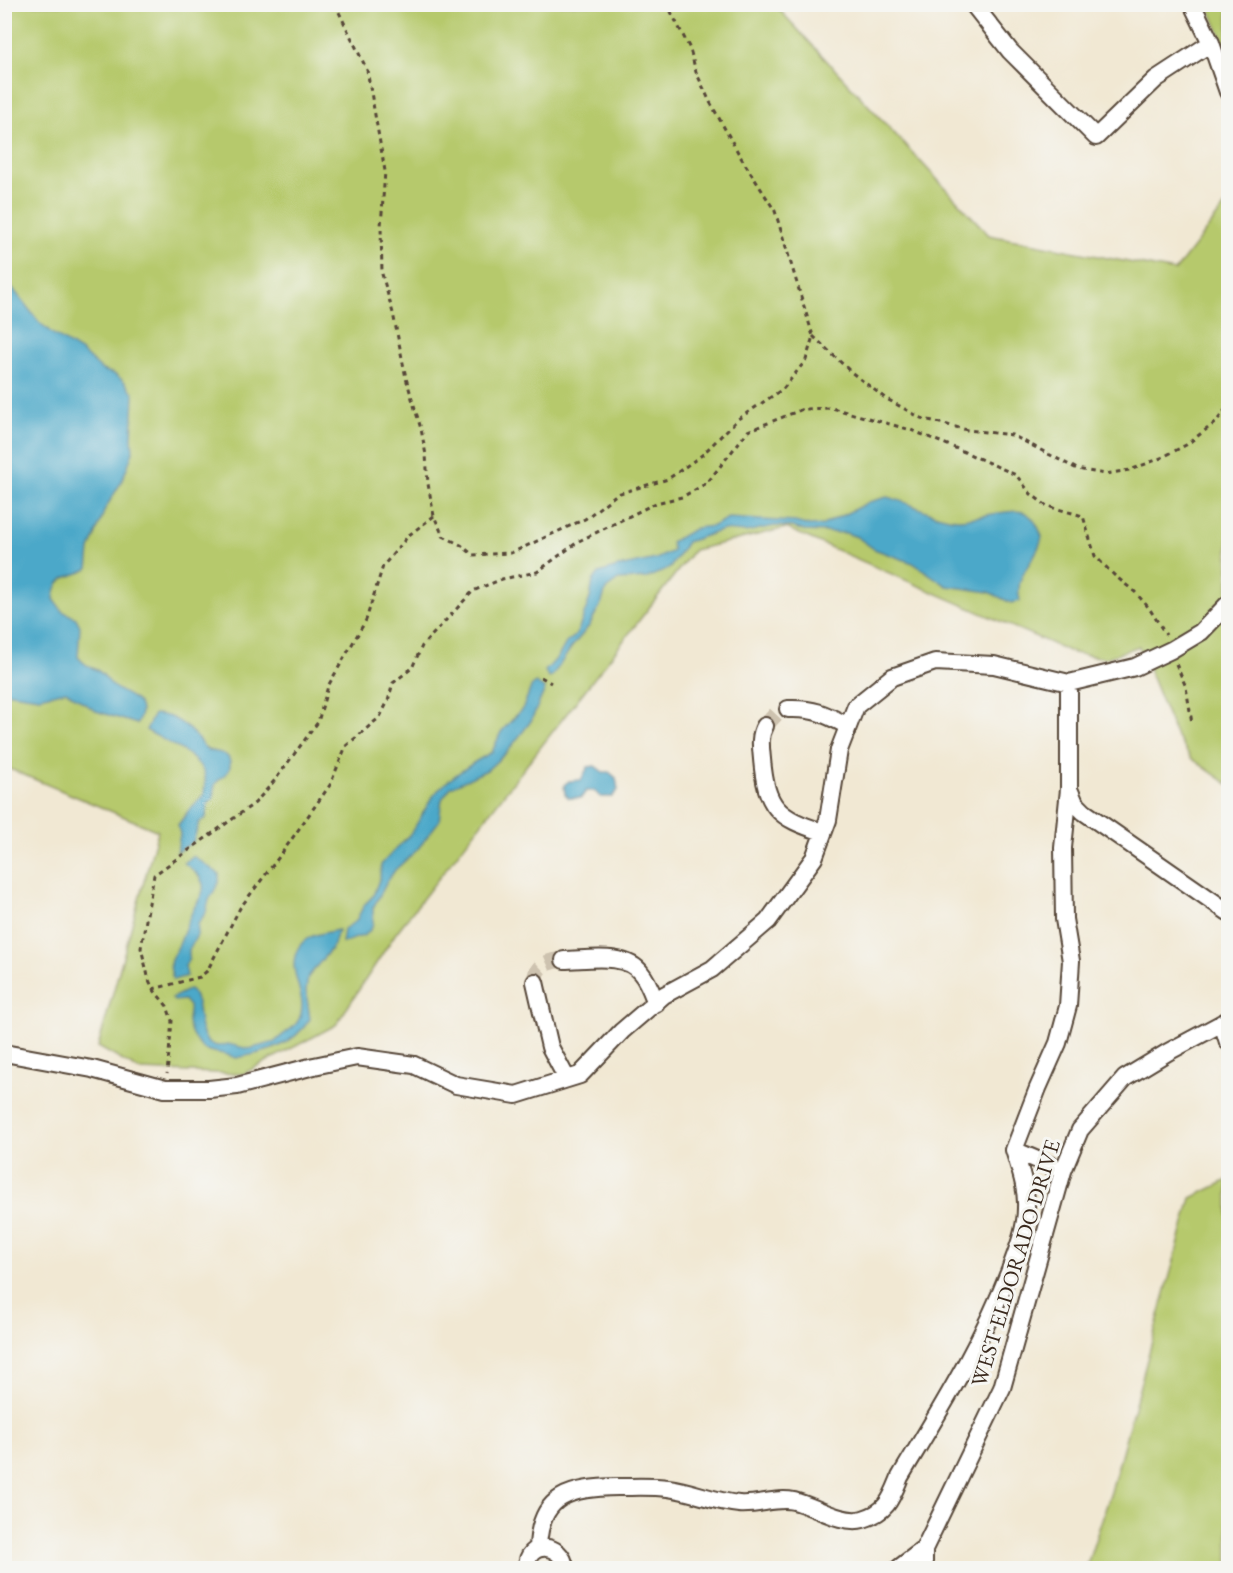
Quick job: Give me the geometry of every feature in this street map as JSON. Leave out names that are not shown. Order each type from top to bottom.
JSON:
[{"type":"street","points":[[974,4],[1010,51],[1096,137],[1156,79],[1211,43]]},
{"type":"street","points":[[1192,4],[1211,43],[1228,92]]},
{"type":"street","points":[[4,1053],[92,1069],[165,1089],[209,1089],[237,1086],[357,1057],[414,1065],[456,1085],[516,1095],[580,1075],[622,1031],[664,995],[712,969],[768,921],[814,858],[828,820],[839,750],[856,706],[892,677],[935,662],[993,665],[1069,683],[1135,667],[1170,650],[1201,632],[1228,604]]},
{"type":"street","points":[[538,1549],[539,1528],[549,1508],[568,1493],[590,1488],[668,1488],[740,1505],[791,1501],[818,1508],[844,1520],[860,1520],[879,1513],[885,1508],[900,1477],[979,1340],[1021,1240],[1026,1210],[1025,1186],[1014,1150],[1058,1042],[1068,1006],[1071,961],[1064,919],[1063,848],[1069,789],[1069,683]]},
{"type":"street","points":[[788,709],[810,709],[822,712],[848,726]]},
{"type":"street","points":[[765,726],[762,731],[761,751],[766,789],[771,802],[779,812],[790,819],[823,832]]},
{"type":"street","points":[[1069,789],[1075,803],[1084,812],[1228,912]]},
{"type":"street","points":[[564,960],[614,959],[627,962],[642,973],[656,1003]]},
{"type":"street","points":[[535,982],[550,1047],[567,1079]]},
{"type":"street","points":[[1225,1022],[1228,1042]]},
{"type":"street","name":"WEST ELDORADO DRIVE","points":[[899,1569],[924,1549],[1002,1388],[1064,1171],[1080,1130],[1125,1078],[1225,1022]]},
{"type":"street","points":[[1014,1150],[1064,1171]]},
{"type":"street","points":[[527,1569],[527,1560],[532,1553],[546,1548],[555,1550],[562,1557],[565,1569]]},
{"type":"street","points":[[924,1549],[924,1569]]},
{"type":"path","points":[[335,4],[367,70],[385,171],[381,226],[382,274],[393,313],[406,378],[421,429],[428,484],[442,536],[461,545],[473,555],[511,553],[585,519],[617,494],[668,479],[702,455],[738,419],[783,388],[806,360],[813,336]]},
{"type":"path","points":[[666,4],[690,49],[696,72],[710,102],[775,211],[813,336],[851,372],[885,398],[921,418],[967,430],[1012,435],[1077,469],[1105,474],[1130,470],[1186,445],[1216,423],[1228,406]]},
{"type":"path","points":[[153,989],[196,978],[207,971],[240,908],[330,785],[346,746],[380,717],[393,683],[412,668],[422,646],[473,591],[502,579],[537,572],[579,541],[656,503],[682,497],[707,483],[748,430],[803,409],[832,408],[911,430],[1016,475],[1031,494],[1047,506],[1083,516],[1095,556],[1135,592],[1166,634],[1170,650],[1186,687],[1192,723]]},
{"type":"path","points":[[165,1089],[172,1021],[167,1006],[153,989],[149,980],[141,948],[154,875],[255,803],[275,780],[318,722],[328,686],[366,620],[383,566],[409,535],[435,516]]},
{"type":"path","points":[[541,677],[551,683]]},
{"type":"green space","points":[[4,5],[775,5],[989,235],[1175,271],[1228,202],[1228,784],[1191,758],[1175,734],[1139,646],[1106,658],[1073,653],[786,528],[694,550],[396,933],[336,1025],[243,1074],[139,1070],[98,1047],[158,831],[5,767]]},
{"type":"green space","points":[[1208,5],[1228,5],[1228,52]]},
{"type":"green space","points":[[1228,1180],[1228,1568],[1086,1568],[1111,1492],[1191,1198]]},
{"type":"water","points":[[5,283],[14,290],[39,322],[53,334],[82,352],[102,370],[124,381],[134,394],[133,452],[122,481],[105,509],[90,550],[88,569],[61,581],[57,585],[54,599],[62,611],[76,618],[80,626],[78,657],[139,704],[141,709],[137,724],[96,711],[66,691],[39,697],[5,692]]},
{"type":"water","points":[[887,497],[949,518],[965,519],[1018,511],[1030,516],[1042,537],[1020,583],[1020,601],[1011,603],[989,592],[947,586],[913,563],[874,549],[857,537],[846,533],[805,531],[792,527],[775,526],[745,532],[723,530],[687,542],[670,568],[647,578],[618,580],[606,589],[589,626],[553,675],[549,678],[545,671],[578,631],[590,598],[593,581],[599,573],[656,559],[673,551],[671,542],[696,528],[713,526],[728,518],[795,522],[810,526],[823,525],[869,502]]},
{"type":"water","points":[[536,683],[545,689],[531,721],[508,751],[487,770],[451,787],[442,799],[439,821],[417,850],[395,870],[387,882],[373,908],[373,925],[370,930],[365,935],[342,943],[344,929],[356,921],[364,905],[373,896],[380,877],[381,865],[410,834],[429,802],[443,785],[459,772],[492,752],[501,732],[523,708],[531,687]]},
{"type":"water","points":[[154,714],[167,716],[183,724],[206,748],[224,754],[230,762],[228,772],[215,784],[214,798],[208,803],[206,818],[199,823],[193,842],[177,852],[180,834],[178,825],[204,795],[205,776],[202,769],[189,755],[146,730]]},
{"type":"water","points":[[595,766],[616,778],[618,790],[612,797],[601,797],[594,791],[586,791],[581,798],[569,798],[565,794],[564,785],[569,781],[581,780],[588,767]]},
{"type":"water","points":[[193,856],[219,874],[219,882],[198,924],[197,935],[189,950],[189,958],[185,966],[187,976],[173,980],[170,966],[172,958],[203,891],[200,878],[184,863]]},
{"type":"water","points":[[338,930],[334,945],[308,977],[306,991],[310,1019],[295,1036],[278,1047],[236,1058],[201,1047],[189,1025],[189,1006],[184,1000],[174,1001],[172,998],[190,989],[197,1002],[201,1029],[208,1043],[217,1046],[228,1044],[249,1049],[275,1042],[295,1025],[300,1017],[302,1001],[294,969],[299,947],[308,938]]},
{"type":"tunnel","points":[[765,726],[777,713],[788,709]]},
{"type":"tunnel","points":[[535,982],[535,976],[540,968],[553,961],[564,960]]}]
